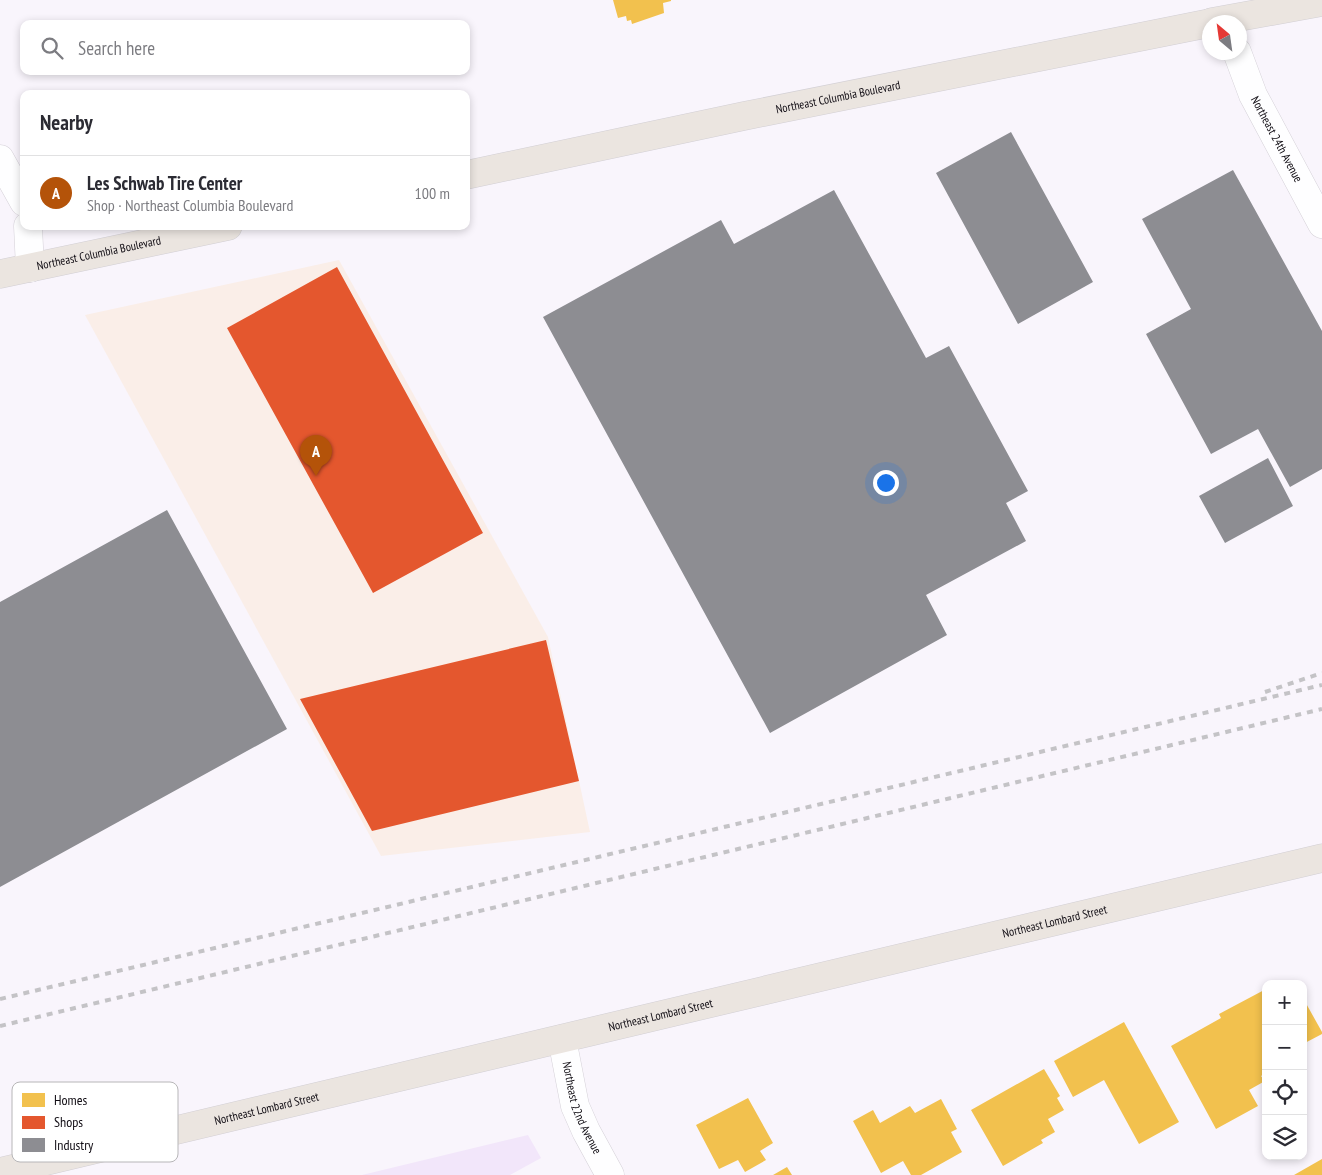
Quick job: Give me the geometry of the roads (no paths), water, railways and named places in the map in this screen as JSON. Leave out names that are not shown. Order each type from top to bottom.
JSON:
[{"type":"main road","name":"Northeast Columbia Boulevard","points":[[1247,16],[1322,2]]},
{"type":"main road","name":"Northeast Columbia Boulevard","points":[[470,174],[736,117],[1202,25]]},
{"type":"main road","name":"Northeast Columbia Boulevard","points":[[0,274],[209,230]]},
{"type":"main road","name":"Northeast Lombard Street","points":[[178,1130],[1322,858]]},
{"type":"main road","name":"Northeast Lombard Street","points":[[0,1172],[42,1162]]},
{"type":"street","name":"Northeast 24th Avenue","points":[[1240,60],[1253,96],[1322,224]]},
{"type":"street","points":[[0,159],[20,195]]},
{"type":"street","points":[[28,230],[30,268]]},
{"type":"street","name":"Northeast 22nd Avenue","points":[[562,1039],[575,1106],[608,1174]]},
{"type":"railway","points":[[1265,692],[1322,673]]},
{"type":"railway","points":[[0,999],[1322,685]]},
{"type":"railway","points":[[0,1026],[1322,709]]},
{"type":"place","name":"Les Schwab Tire Center","points":[[316,476]]}]
